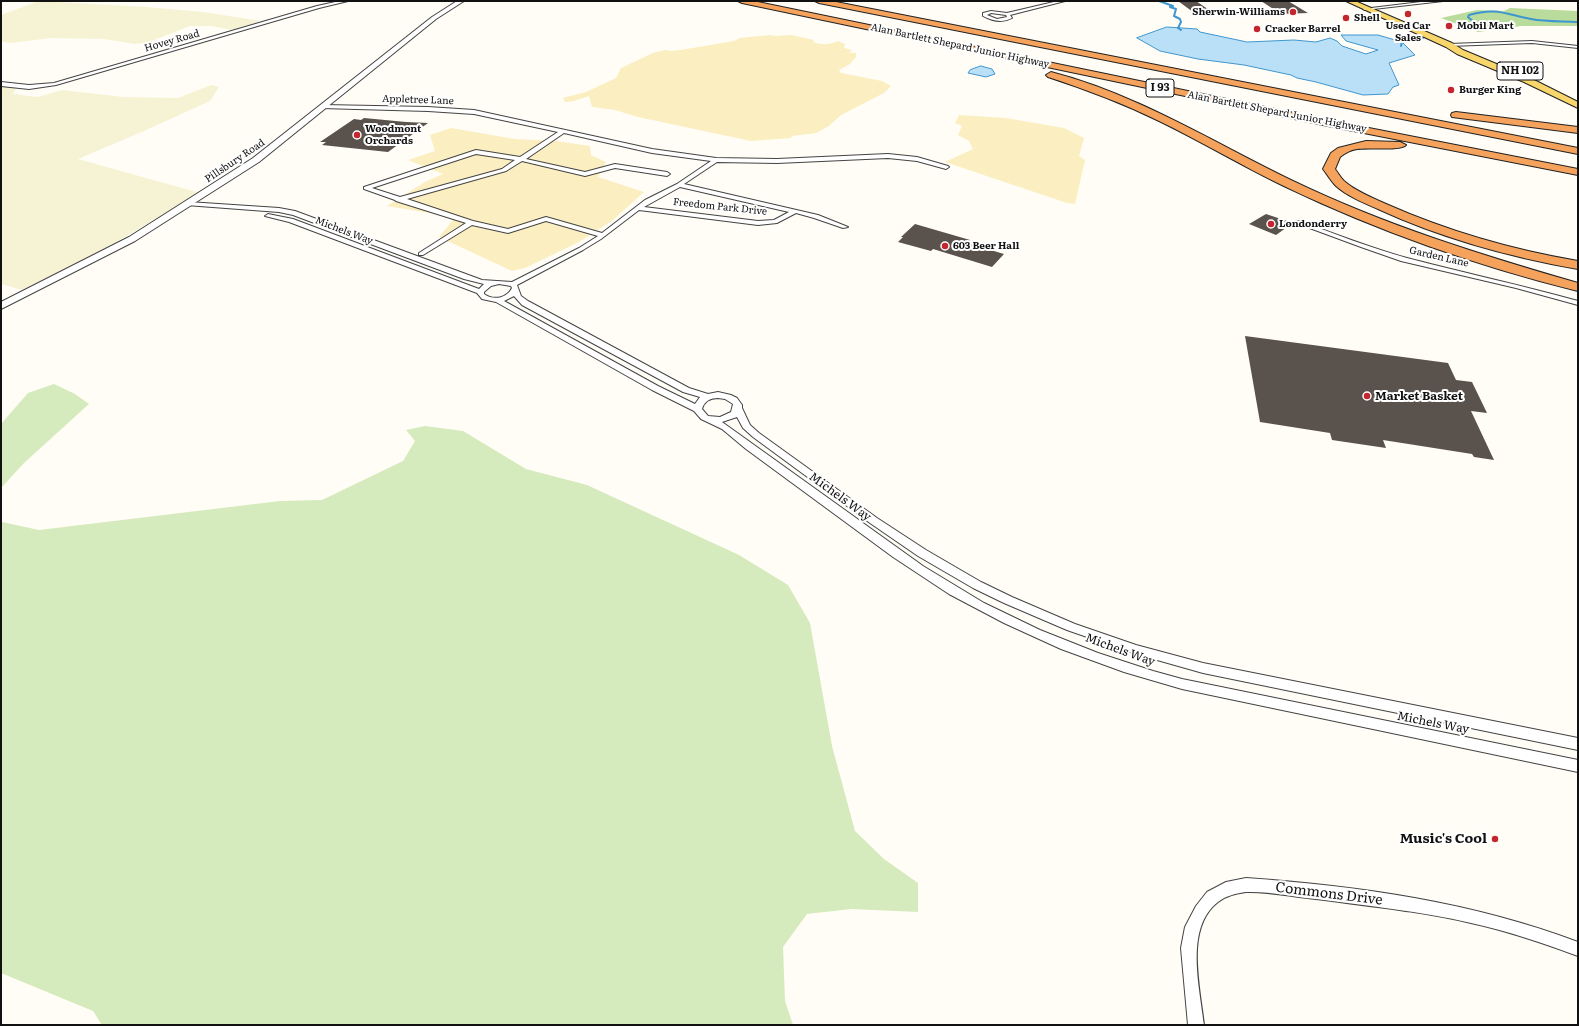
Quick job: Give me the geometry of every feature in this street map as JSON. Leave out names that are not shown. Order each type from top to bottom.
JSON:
[{"type":"highway","name":"Alan Bartlett Shepard Junior Highway","points":[[742,1],[1578,172]]},
{"type":"highway","name":"Alan Bartlett Shepard Junior Highway","points":[[819,1],[1578,150]]},
{"type":"highway","points":[[813,16],[992,59],[1083,86],[1151,114],[1291,184],[1358,214],[1476,256],[1578,287]]},
{"type":"highway","points":[[1063,49],[1417,109]]},
{"type":"highway","points":[[1446,113],[1578,130]]},
{"type":"highway","points":[[1557,128],[1578,124]]},
{"type":"highway","points":[[1578,178],[1436,150],[1384,144],[1359,146],[1344,150],[1334,156],[1329,165],[1333,176],[1351,191],[1394,213],[1450,233],[1508,250],[1578,265]]},
{"type":"main road","name":"NH 102","points":[[1349,1],[1448,45],[1460,52],[1531,82],[1578,105]]},
{"type":"main road","name":"NH 102","points":[[1448,45],[1476,53],[1578,96]]},
{"type":"street","name":"Hovey Road","points":[[1,84],[28,87],[59,83],[309,10],[346,1]]},
{"type":"street","name":"Pillsbury Road","points":[[1,306],[132,239],[256,160],[434,18],[461,1]]},
{"type":"street","points":[[1007,14],[1010,18],[1002,20],[989,19],[984,15],[991,12],[1007,14],[1063,1]]},
{"type":"street","points":[[1365,9],[1440,1]]},
{"type":"street","points":[[1448,45],[1532,42],[1578,47]]},
{"type":"street","name":"Appletree Lane","points":[[322,108],[446,110],[474,112],[665,154],[716,160],[777,161],[888,156],[917,159],[946,167]]},
{"type":"street","points":[[398,200],[504,170],[564,131]]},
{"type":"street","points":[[603,235],[546,219],[508,231],[471,223],[398,200],[366,188],[476,152],[520,159],[585,174],[615,166],[667,174]]},
{"type":"street","points":[[497,300],[510,296],[514,288],[580,250],[639,208],[679,185],[716,160]]},
{"type":"street","name":"Freedom Park Drive","points":[[679,185],[816,216],[845,227]]},
{"type":"street","name":"Michels Way","points":[[188,204],[275,210],[295,213],[467,277],[482,282],[504,282],[514,288]]},
{"type":"street","name":"Freedom Park Drive","points":[[639,208],[758,223],[775,222],[796,211]]},
{"type":"street","name":"Michels Way","points":[[180,209],[267,215],[285,218],[480,292],[484,298],[497,300]]},
{"type":"street","name":"Garden Lane","points":[[1298,222],[1363,246],[1404,259],[1510,284],[1578,303]]},
{"type":"street","points":[[421,254],[471,223]]},
{"type":"street","points":[[480,292],[484,287],[494,283]]},
{"type":"street","points":[[514,288],[518,297],[525,303],[686,390],[708,397]]},
{"type":"street","points":[[497,300],[655,388],[698,410],[702,416],[711,420],[725,419],[735,414],[738,409],[736,402],[728,396],[715,395],[700,402],[698,410]]},
{"type":"street","name":"Michels Way","points":[[738,409],[746,426],[756,435],[853,505],[914,546],[972,582],[1066,625],[1165,659],[1203,668],[1578,744]]},
{"type":"street","name":"Michels Way","points":[[711,420],[725,427],[749,447],[932,579],[987,609],[1048,638],[1156,677],[1216,692],[1578,766]]},
{"type":"street","name":"Commons Drive","points":[[1196,1025],[1188,948],[1192,927],[1201,910],[1212,897],[1226,888],[1246,885],[1273,887],[1436,908],[1512,926],[1578,949]]},
{"type":"shaded area","points":[[39,1],[147,7],[203,12],[261,21],[232,30],[212,26],[190,26],[146,43],[135,44],[104,39],[51,38],[10,43],[1,41],[1,15]]},
{"type":"shaded area","points":[[1,85],[17,87],[13,94],[38,97],[62,90],[123,97],[178,98],[211,85],[219,87],[210,101],[78,159],[200,193],[111,245],[22,290],[1,284]]},
{"type":"green space","points":[[1510,8],[1578,11],[1578,26],[1521,26],[1478,32],[1441,18],[1477,10],[1504,11]]},
{"type":"green space","points":[[54,384],[75,394],[89,404],[24,463],[1,488],[1,424],[28,393]]},
{"type":"green space","points":[[425,426],[463,431],[526,469],[587,485],[739,555],[788,585],[810,623],[832,746],[855,831],[884,859],[918,883],[918,912],[851,909],[807,914],[783,947],[785,1001],[793,1025],[102,1025],[93,1011],[1,973],[1,518],[2,522],[39,530],[280,501],[322,500],[403,461],[415,441],[406,430]]},
{"type":"sand","points":[[770,35],[791,35],[814,40],[813,42],[823,44],[838,41],[845,44],[844,48],[852,50],[849,53],[856,53],[856,57],[850,64],[839,70],[841,73],[882,81],[891,86],[884,93],[841,115],[829,126],[816,133],[792,136],[791,138],[751,141],[638,117],[615,110],[592,107],[589,96],[574,101],[565,102],[563,98],[586,92],[616,78],[621,68],[653,53],[665,50],[681,50],[734,41],[740,38]]},
{"type":"sand","points":[[959,115],[1006,118],[1064,128],[1084,138],[1079,156],[1085,160],[1075,204],[1067,203],[945,162],[973,149],[969,141],[958,135],[962,126],[955,123]]},
{"type":"sand","points":[[451,128],[515,139],[556,141],[590,146],[591,155],[606,162],[598,177],[644,192],[613,220],[579,242],[525,268],[512,271],[439,237],[453,220],[448,216],[387,206],[425,182],[443,174],[408,160],[435,151],[430,135]]},
{"type":"water","points":[[1167,27],[1197,29],[1200,32],[1247,42],[1294,40],[1316,42],[1330,38],[1337,41],[1342,46],[1366,54],[1378,50],[1346,41],[1341,35],[1378,35],[1402,42],[1415,55],[1389,63],[1399,85],[1393,87],[1388,94],[1363,95],[1297,78],[1291,75],[1244,65],[1198,59],[1160,51],[1137,38]]},
{"type":"water","points":[[981,66],[992,69],[995,74],[986,77],[968,73],[970,70]]},
{"type":"building","points":[[1178,1],[1196,1],[1212,12],[1193,12]]},
{"type":"building","points":[[1261,1],[1288,1],[1308,13],[1281,14]]},
{"type":"building","name":"Woodmont Orchards","points":[[364,118],[428,123],[388,152],[322,145],[326,142],[320,142],[354,119],[361,120]]},
{"type":"building","name":"Londonderry","points":[[1266,214],[1293,223],[1276,235],[1249,224]]},
{"type":"building","name":"603 Beer Hall","points":[[915,224],[970,240],[967,243],[1004,254],[992,267],[933,249],[931,251],[898,242],[903,237],[901,237]]},
{"type":"building","name":"Market Basket","points":[[1245,336],[1448,363],[1456,380],[1472,382],[1487,413],[1471,411],[1494,460],[1474,457],[1472,454],[1383,440],[1386,448],[1332,440],[1330,433],[1260,422]]},
{"type":"waterway","points":[[1159,1],[1173,6],[1170,7],[1176,9],[1174,16],[1180,19],[1181,22],[1178,28],[1181,30]]},
{"type":"waterway","points":[[1475,23],[1468,17],[1469,15],[1494,11],[1537,20],[1578,22]]},
{"type":"waterway","points":[[1401,46],[1402,42],[1423,38]]},
{"type":"place","name":"Sherwin-Williams","points":[[1293,12]]},
{"type":"place","name":"Used Car Sales","points":[[1408,14]]},
{"type":"place","name":"Shell","points":[[1346,18]]},
{"type":"place","name":"Mobil Mart","points":[[1449,26]]},
{"type":"place","name":"Cracker Barrel","points":[[1257,29]]},
{"type":"place","name":"Burger King","points":[[1451,90]]},
{"type":"place","name":"Woodmont Orchards","points":[[357,135]]},
{"type":"place","name":"Londonderry","points":[[1271,224]]},
{"type":"place","name":"603 Beer Hall","points":[[945,246]]},
{"type":"place","name":"Market Basket","points":[[1367,396]]},
{"type":"place","name":"Music's Cool","points":[[1495,839]]}]
